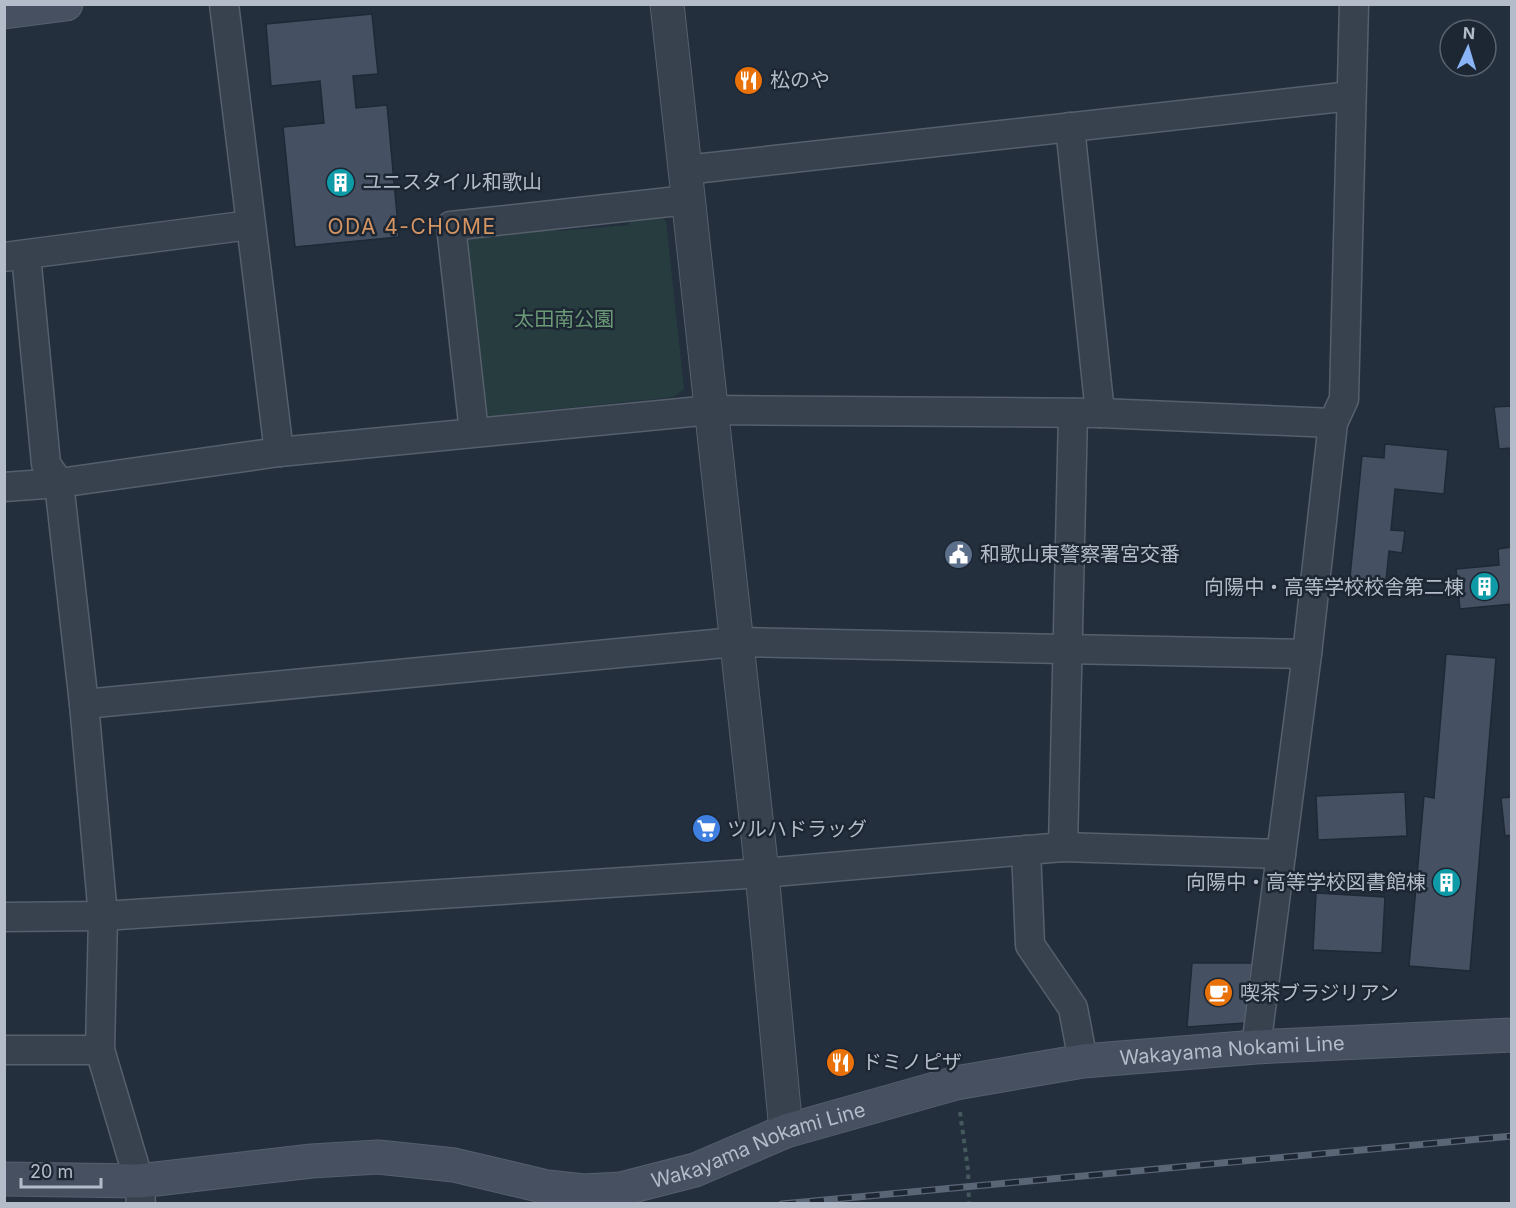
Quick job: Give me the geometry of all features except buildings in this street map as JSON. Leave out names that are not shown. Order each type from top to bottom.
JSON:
[{"type":"main road","points":[[4,12],[66,4]]},
{"type":"main road","name":"Wakayama Nokami Line","points":[[4,1179],[140,1192],[312,1161],[378,1157],[454,1165],[547,1187],[584,1191],[621,1189],[695,1170],[786,1131],[956,1083],[1083,1061],[1256,1047],[1512,1035]]},
{"type":"street","points":[[224,4],[279,452]]},
{"type":"street","points":[[668,4],[735,642],[762,873],[786,1131]]},
{"type":"street","points":[[1256,1047],[1307,654],[1333,423],[1344,399],[1354,4]]},
{"type":"street","points":[[474,432],[451,226],[686,185],[1070,127],[1351,96]]},
{"type":"street","points":[[1063,847],[1066,649],[1087,413],[1070,127]]},
{"type":"street","points":[[140,1192],[100,1050],[103,916],[84,704],[59,483],[46,464],[15,256],[250,225]]},
{"type":"street","points":[[4,487],[59,483],[279,452],[711,410],[1087,413],[1333,423]]},
{"type":"street","points":[[84,704],[735,642],[1307,654]]},
{"type":"street","points":[[4,917],[103,916],[762,873],[1063,847],[1281,854]]},
{"type":"street","points":[[1026,850],[1030,945],[1073,1008],[1083,1061]]},
{"type":"street","points":[[4,1050],[100,1050]]},
{"type":"path","points":[[956,1083],[968,1170],[969,1203]]},
{"type":"green space","name":"太田南公園","points":[[657,212],[666,221],[684,389],[674,397],[489,416],[478,407],[461,240],[473,228],[555,221],[557,231],[629,225],[628,215]]},
{"type":"railway","points":[[782,1204],[1512,1136]]},
{"type":"place","name":"松のや","points":[[749,80]]},
{"type":"place","name":"ユニスタイル和歌山","points":[[341,182]]},
{"type":"place","name":"和歌山東警察署宮交番","points":[[959,554]]},
{"type":"place","name":"向陽中・高等学校校舎第二棟","points":[[1485,587]]},
{"type":"place","name":"ツルハドラッグ","points":[[706,829]]},
{"type":"place","name":"向陽中・高等学校図書館棟","points":[[1447,882]]},
{"type":"place","name":"喫茶ブラジリアン","points":[[1219,993]]},
{"type":"place","name":"ドミノピザ","points":[[841,1062]]},
{"type":"district","name":"ODA 4-CHOME","points":[[412,226]]}]
